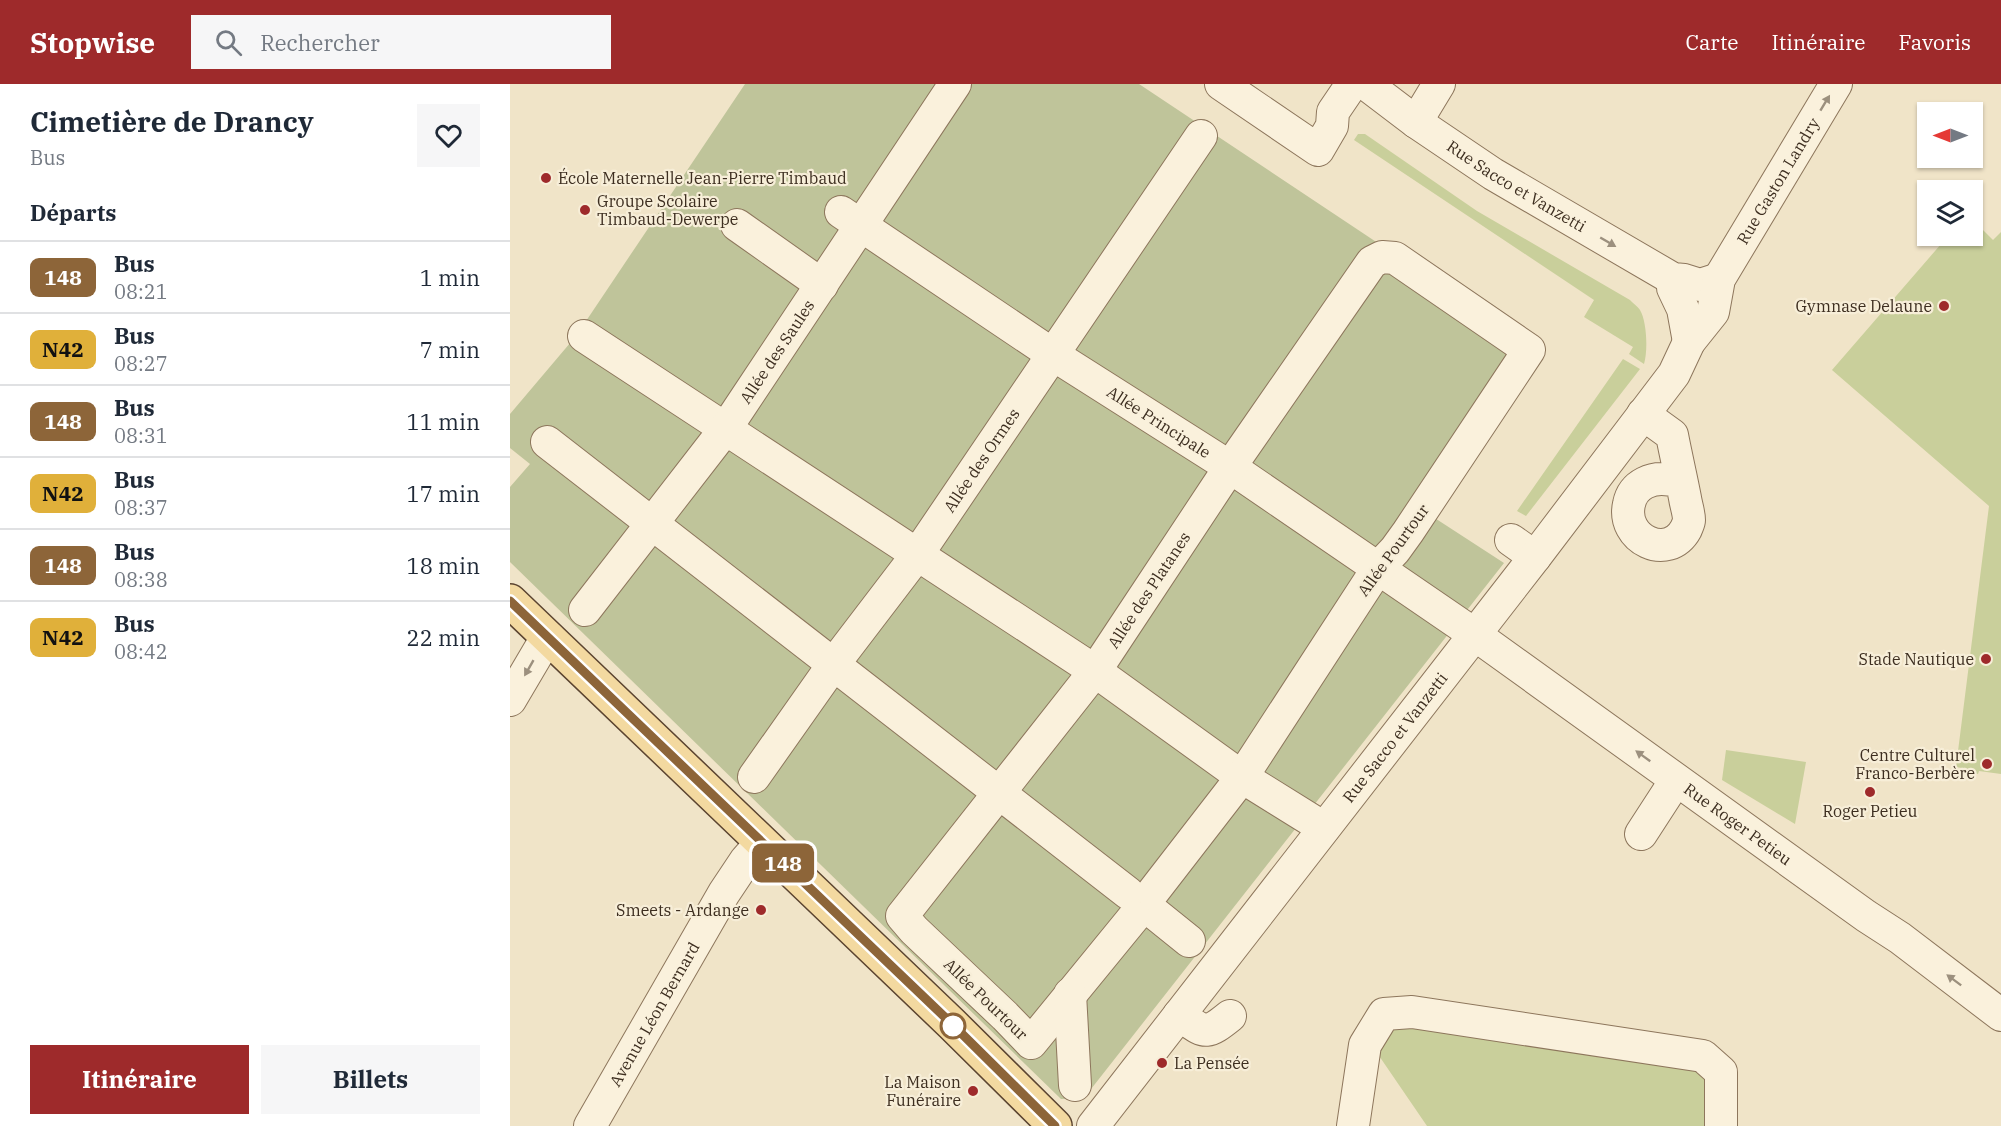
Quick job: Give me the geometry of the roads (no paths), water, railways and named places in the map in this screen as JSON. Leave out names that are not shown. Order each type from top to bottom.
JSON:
[{"type":"main road","points":[[510,601],[952,1024],[1055,1126]]},
{"type":"street","name":"Allée des Saules","points":[[585,610],[726,428],[822,285],[851,219],[955,84]]},
{"type":"street","points":[[1221,84],[1318,150],[1332,126],[1333,112],[1352,84]]},
{"type":"street","name":"Rue Sacco et Vanzetti","points":[[1093,1126],[1474,634],[1523,548],[1643,414],[1674,374],[1689,342],[1713,312],[1719,279],[1700,285],[1673,279],[1492,174],[1416,122],[1366,84]]},
{"type":"street","points":[[1416,122],[1439,84]]},
{"type":"street","name":"Rue Gaston Landry","points":[[1719,279],[1836,84]]},
{"type":"street","name":"Allée des Ormes","points":[[754,777],[833,665],[917,555],[1201,136]]},
{"type":"street","name":"Allée Principale","points":[[851,219],[1052,354],[1230,467],[1474,634]]},
{"type":"street","points":[[737,225],[822,285]]},
{"type":"street","name":"Allée des Platanes","points":[[902,916],[1095,670],[1230,467],[1372,262],[1382,256]]},
{"type":"street","name":"Allée Pourtour","points":[[902,916],[1031,1043],[1242,777],[1378,568],[1408,532],[1529,350],[1395,258],[1382,256]]},
{"type":"street","points":[[1673,279],[1673,288],[1683,309],[1689,342]]},
{"type":"street","points":[[584,336],[1095,670],[1242,777],[1324,828]]},
{"type":"street","points":[[1643,414],[1672,435],[1689,522],[1681,537],[1673,542],[1655,544],[1644,540],[1630,524],[1627,514],[1629,502],[1643,483],[1653,479],[1671,480]]},
{"type":"street","points":[[547,442],[653,522],[833,665],[1189,941]]},
{"type":"street","name":"Rue Roger Petieu","points":[[1474,634],[1866,916],[1900,938],[2001,1015]]},
{"type":"street","points":[[510,700],[546,639],[549,638]]},
{"type":"street","points":[[1641,834],[1676,780]]},
{"type":"street","name":"Avenue Léon Bernard","points":[[590,1126],[724,893],[746,860],[761,843]]},
{"type":"street","points":[[1070,994],[1075,1086]]},
{"type":"street","points":[[1353,1126],[1365,1045],[1384,1014],[1412,1012],[1703,1056],[1721,1072],[1721,1126]]},
{"type":"street","points":[[1179,1015],[1202,1030],[1213,1030],[1230,1016]]},
{"type":"place","name":"École Maternelle Jean-Pierre Timbaud","points":[[546,178]]},
{"type":"place","name":"Groupe Scolaire Timbaud-Dewerpe","points":[[585,210]]},
{"type":"place","name":"Gymnase Delaune","points":[[1944,306]]},
{"type":"place","name":"Stade Nautique","points":[[1986,659]]},
{"type":"place","name":"Centre Culturel Franco-Berbère","points":[[1987,764]]},
{"type":"place","name":"Roger Petieu","points":[[1870,792]]},
{"type":"place","name":"Smeets - Ardange","points":[[761,910]]},
{"type":"place","name":"La Pensée","points":[[1162,1063]]},
{"type":"place","name":"La Maison Funéraire","points":[[973,1091]]}]
